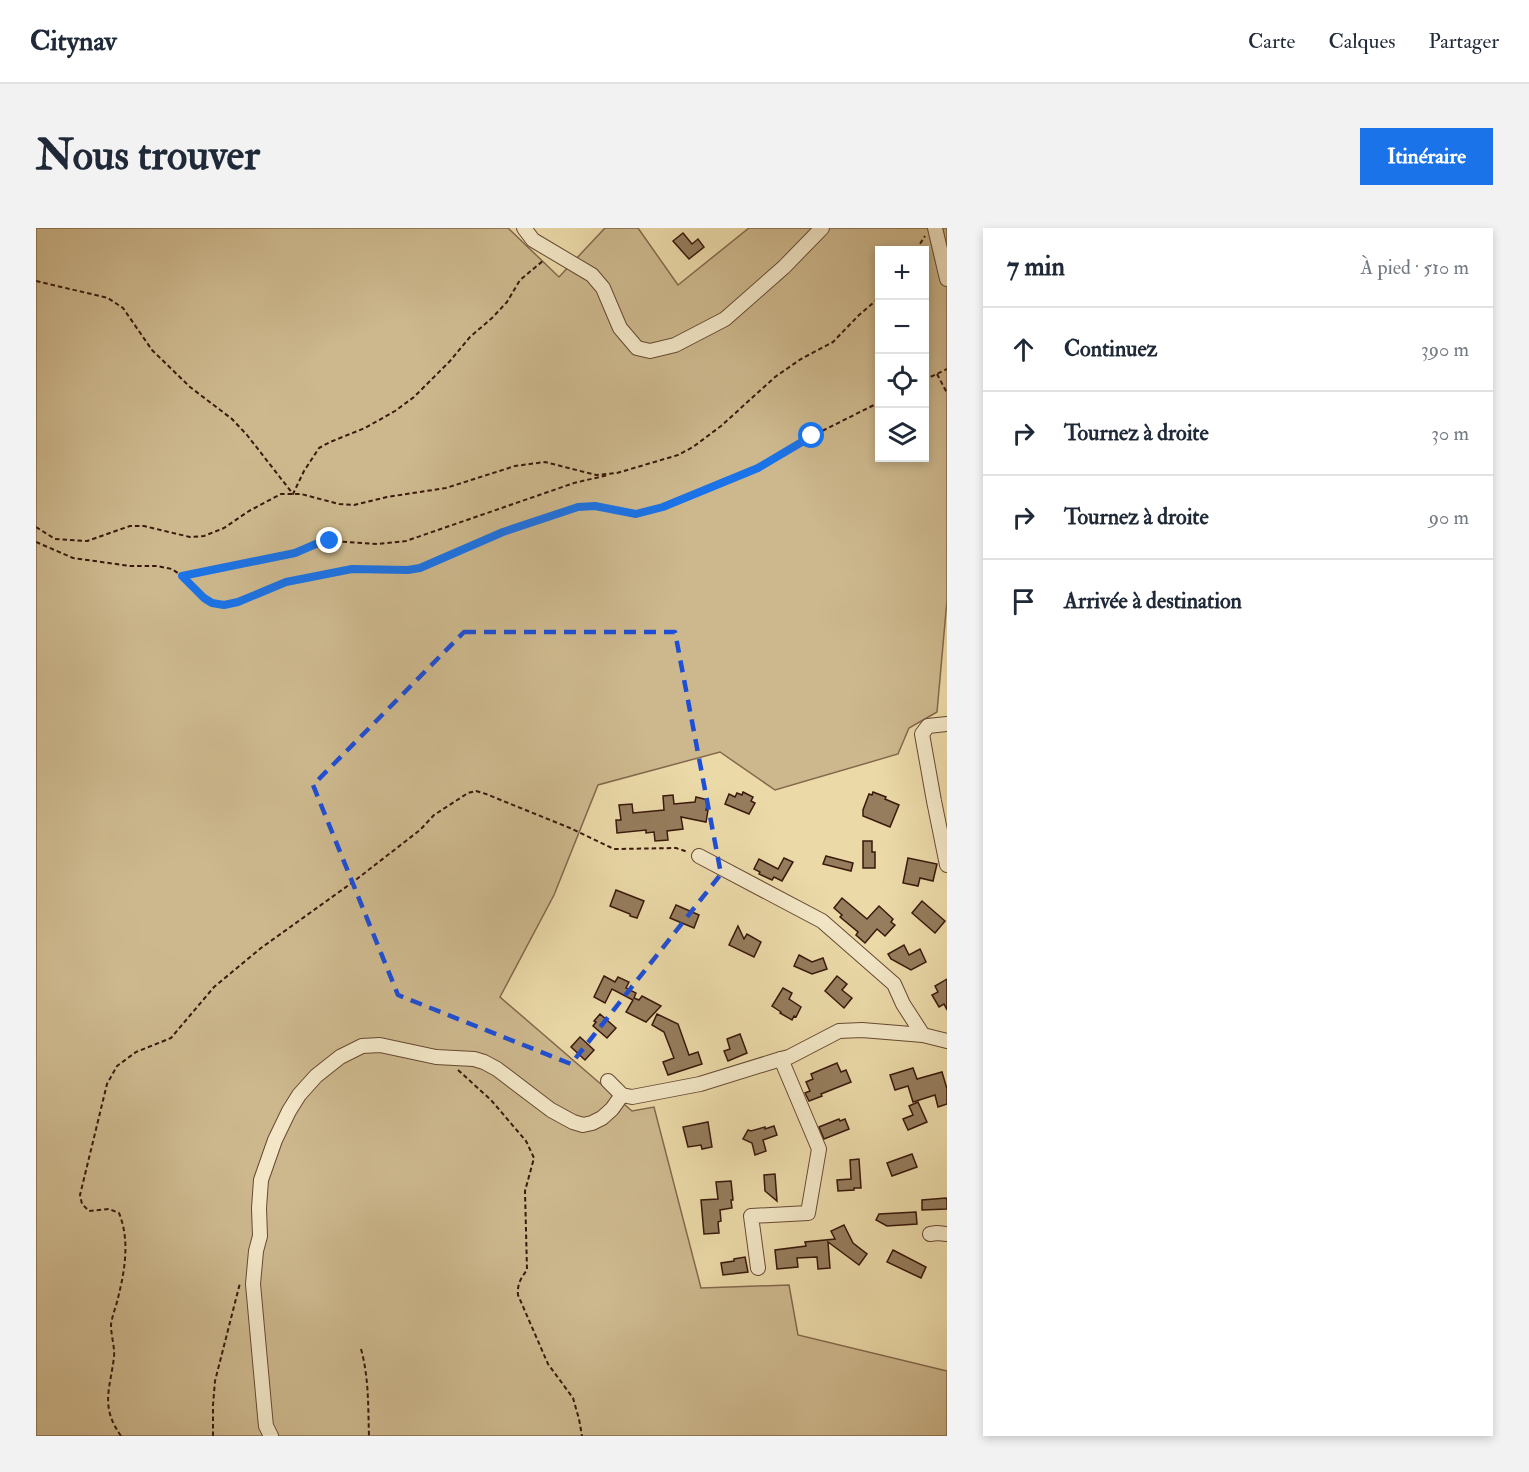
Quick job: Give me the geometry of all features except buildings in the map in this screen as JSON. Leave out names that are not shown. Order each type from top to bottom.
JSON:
[{"type":"street","points":[[524,228],[533,240],[592,275],[603,288],[620,328],[637,348],[650,351],[675,345],[725,319],[784,267],[822,228]]},
{"type":"street","points":[[930,232],[947,279]]},
{"type":"street","points":[[947,724],[928,726],[922,734],[947,865]]},
{"type":"street","points":[[699,856],[822,921],[894,984],[903,1004],[923,1035]]},
{"type":"street","points":[[608,1081],[622,1095],[632,1097],[700,1084],[789,1057],[839,1031],[862,1030],[923,1035],[947,1041]]},
{"type":"street","points":[[271,1436],[266,1426],[253,1284],[260,1236],[261,1180],[275,1140],[306,1086],[322,1071],[352,1051],[362,1046],[380,1046],[444,1059],[474,1059],[484,1062],[497,1069],[551,1110],[583,1125],[602,1118],[622,1095]]},
{"type":"street","points":[[758,1268],[751,1215],[808,1213],[819,1149],[781,1059]]},
{"type":"street","points":[[930,1234],[947,1234]]},
{"type":"path","points":[[919,246],[930,232]]},
{"type":"path","points":[[293,494],[319,448],[365,428],[414,397],[470,337],[507,302],[520,280],[553,252]]},
{"type":"path","points":[[36,281],[108,298],[123,308],[152,350],[190,387],[232,419],[293,494]]},
{"type":"path","points":[[182,576],[295,553],[330,541],[378,544],[406,541],[574,483],[678,455],[721,426],[775,377],[801,359],[833,342],[876,300]]},
{"type":"path","points":[[929,378],[947,369]]},
{"type":"path","points":[[937,374],[947,393]]},
{"type":"path","points":[[36,542],[73,558],[172,569],[204,598],[212,603],[224,605],[238,602],[286,582],[352,569],[408,570],[420,568],[503,532],[578,507],[595,506],[636,514],[663,507],[758,468],[812,436],[875,404]]},
{"type":"path","points":[[36,527],[54,539],[87,541],[130,526],[144,526],[190,537],[204,536],[224,528],[281,494],[301,494],[339,504],[354,505],[387,497],[446,489],[515,466],[545,462],[596,475],[616,473]]},
{"type":"path","points":[[121,1436],[112,1423],[108,1411],[108,1392],[114,1354],[111,1325],[123,1276],[126,1248],[123,1222],[119,1213],[110,1209],[90,1212],[82,1204],[80,1195],[107,1084],[117,1066],[136,1052],[171,1038],[222,980],[261,948],[353,882],[420,830],[434,815],[468,792],[476,791],[486,794],[570,828],[614,849],[676,848],[699,856]]},
{"type":"path","points":[[444,1059],[491,1100],[526,1141],[534,1158],[525,1191],[527,1270],[517,1287],[518,1294],[548,1364],[573,1398],[582,1436]]},
{"type":"path","points":[[213,1436],[215,1381],[242,1277]]},
{"type":"path","points":[[361,1349],[368,1385],[369,1436]]},
{"type":"highlighted area","points":[[464,632],[675,632],[721,874],[571,1064],[398,995],[313,785]]},
{"type":"shaded area","points":[[36,228],[508,228],[559,277],[605,228],[638,228],[678,285],[749,228],[947,228],[947,600],[937,712],[909,728],[898,754],[775,790],[720,752],[598,785],[554,895],[500,997],[632,1111],[654,1107],[701,1288],[789,1285],[798,1335],[947,1371],[947,1436],[36,1436]]},
{"type":"route","points":[[330,541],[295,553],[182,576],[204,598],[212,603],[224,605],[238,602],[286,582],[352,569],[408,570],[420,568],[503,532],[578,507],[595,506],[636,514],[663,507],[758,468],[812,436]]}]
